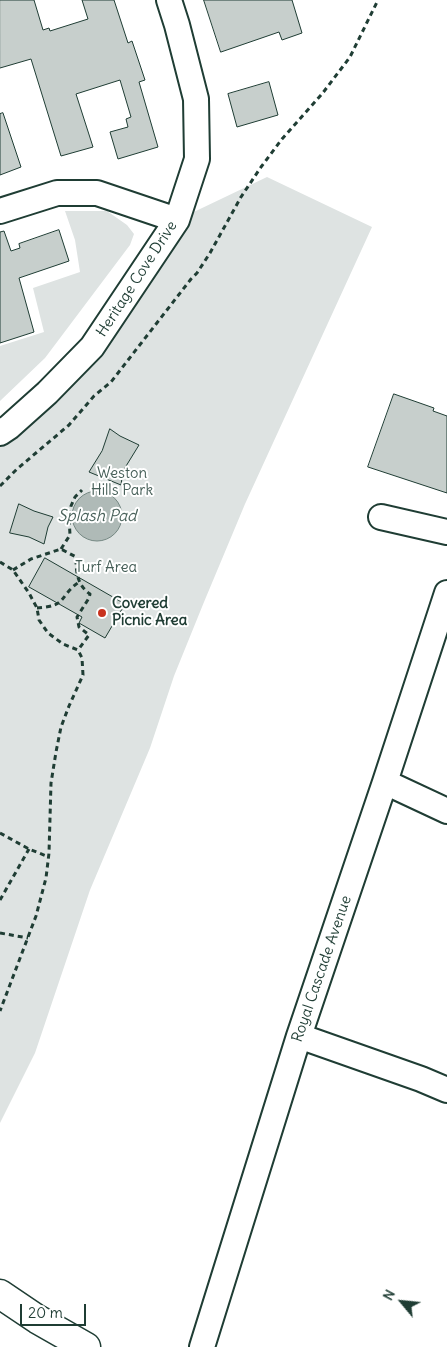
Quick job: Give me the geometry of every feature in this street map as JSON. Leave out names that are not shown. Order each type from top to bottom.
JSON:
[{"type":"street","name":"Heritage Cove Drive","points":[[0,433],[47,393],[92,347],[177,220],[197,159],[196,100],[177,25],[168,0]]},
{"type":"street","points":[[0,211],[57,193],[97,193],[177,220]]},
{"type":"street","points":[[381,517],[447,532]]},
{"type":"street","name":"Royal Cascade Avenue","points":[[202,1347],[299,1036],[447,593]]},
{"type":"street","points":[[385,782],[447,811]]},
{"type":"street","points":[[299,1036],[447,1090]]},
{"type":"street","points":[[0,1294],[37,1319],[86,1347]]},
{"type":"path","points":[[0,486],[17,468],[69,425],[94,396],[111,382],[197,273],[220,237],[241,197],[261,167],[282,139],[322,94],[350,57],[378,0]]},
{"type":"path","points":[[13,570],[32,559],[61,549],[70,535],[69,517],[71,506],[82,490]]},
{"type":"path","points":[[61,549],[76,557],[79,582],[90,594],[77,617],[79,627],[89,635],[78,650]]},
{"type":"path","points":[[0,562],[13,570],[29,593],[37,608],[40,620],[48,633],[63,644],[78,650],[82,658],[83,675],[66,713],[56,752],[51,783],[49,857],[46,878],[36,916],[0,1011]]},
{"type":"path","points":[[37,608],[58,605],[70,588],[79,582]]},
{"type":"path","points":[[0,833],[29,849],[49,857]]},
{"type":"path","points":[[0,900],[29,849]]},
{"type":"path","points":[[0,933],[28,938]]},
{"type":"green space","name":"Weston Hills Park","points":[[267,177],[372,227],[245,504],[204,602],[174,676],[150,748],[90,890],[35,1053],[0,1123],[0,426],[92,347],[177,220]]},
{"type":"green space","points":[[65,211],[107,211],[127,225],[134,234],[130,245],[45,358],[0,401],[0,346],[44,332],[33,288],[80,272],[75,240]]},
{"type":"water","name":"Splash Pad","points":[[97,491],[106,493],[117,502],[122,516],[120,525],[111,536],[97,541],[88,539],[77,530],[72,516],[74,507],[83,496]]},
{"type":"building","points":[[0,0],[34,0],[43,30],[49,28],[50,31],[88,19],[82,0],[114,0],[128,43],[132,41],[145,80],[139,82],[158,147],[118,159],[110,132],[128,127],[126,119],[131,117],[120,80],[76,94],[93,147],[61,156],[31,59],[0,68]]},
{"type":"building","points":[[204,0],[292,0],[302,33],[282,40],[279,32],[221,52]]},
{"type":"building","points":[[269,82],[278,115],[237,127],[228,94]]},
{"type":"building","points":[[3,113],[21,167],[0,175],[0,114]]},
{"type":"building","points":[[59,230],[69,261],[19,278],[34,332],[0,343],[0,232],[4,231],[11,251],[20,248],[19,244]]},
{"type":"building","points":[[394,394],[434,408],[433,411],[447,416],[447,493],[368,467]]},
{"type":"building","points":[[110,429],[139,445],[123,471],[121,485],[89,472],[102,451]]},
{"type":"building","points":[[19,504],[53,517],[48,527],[44,544],[29,537],[10,533]]},
{"type":"building","points":[[45,558],[125,604],[105,638],[79,623],[82,617],[29,587]]},
{"type":"place","name":"Covered Picnic Area","points":[[102,613]]},
{"type":"park label","name":"Turf Area","points":[[106,568]]}]
